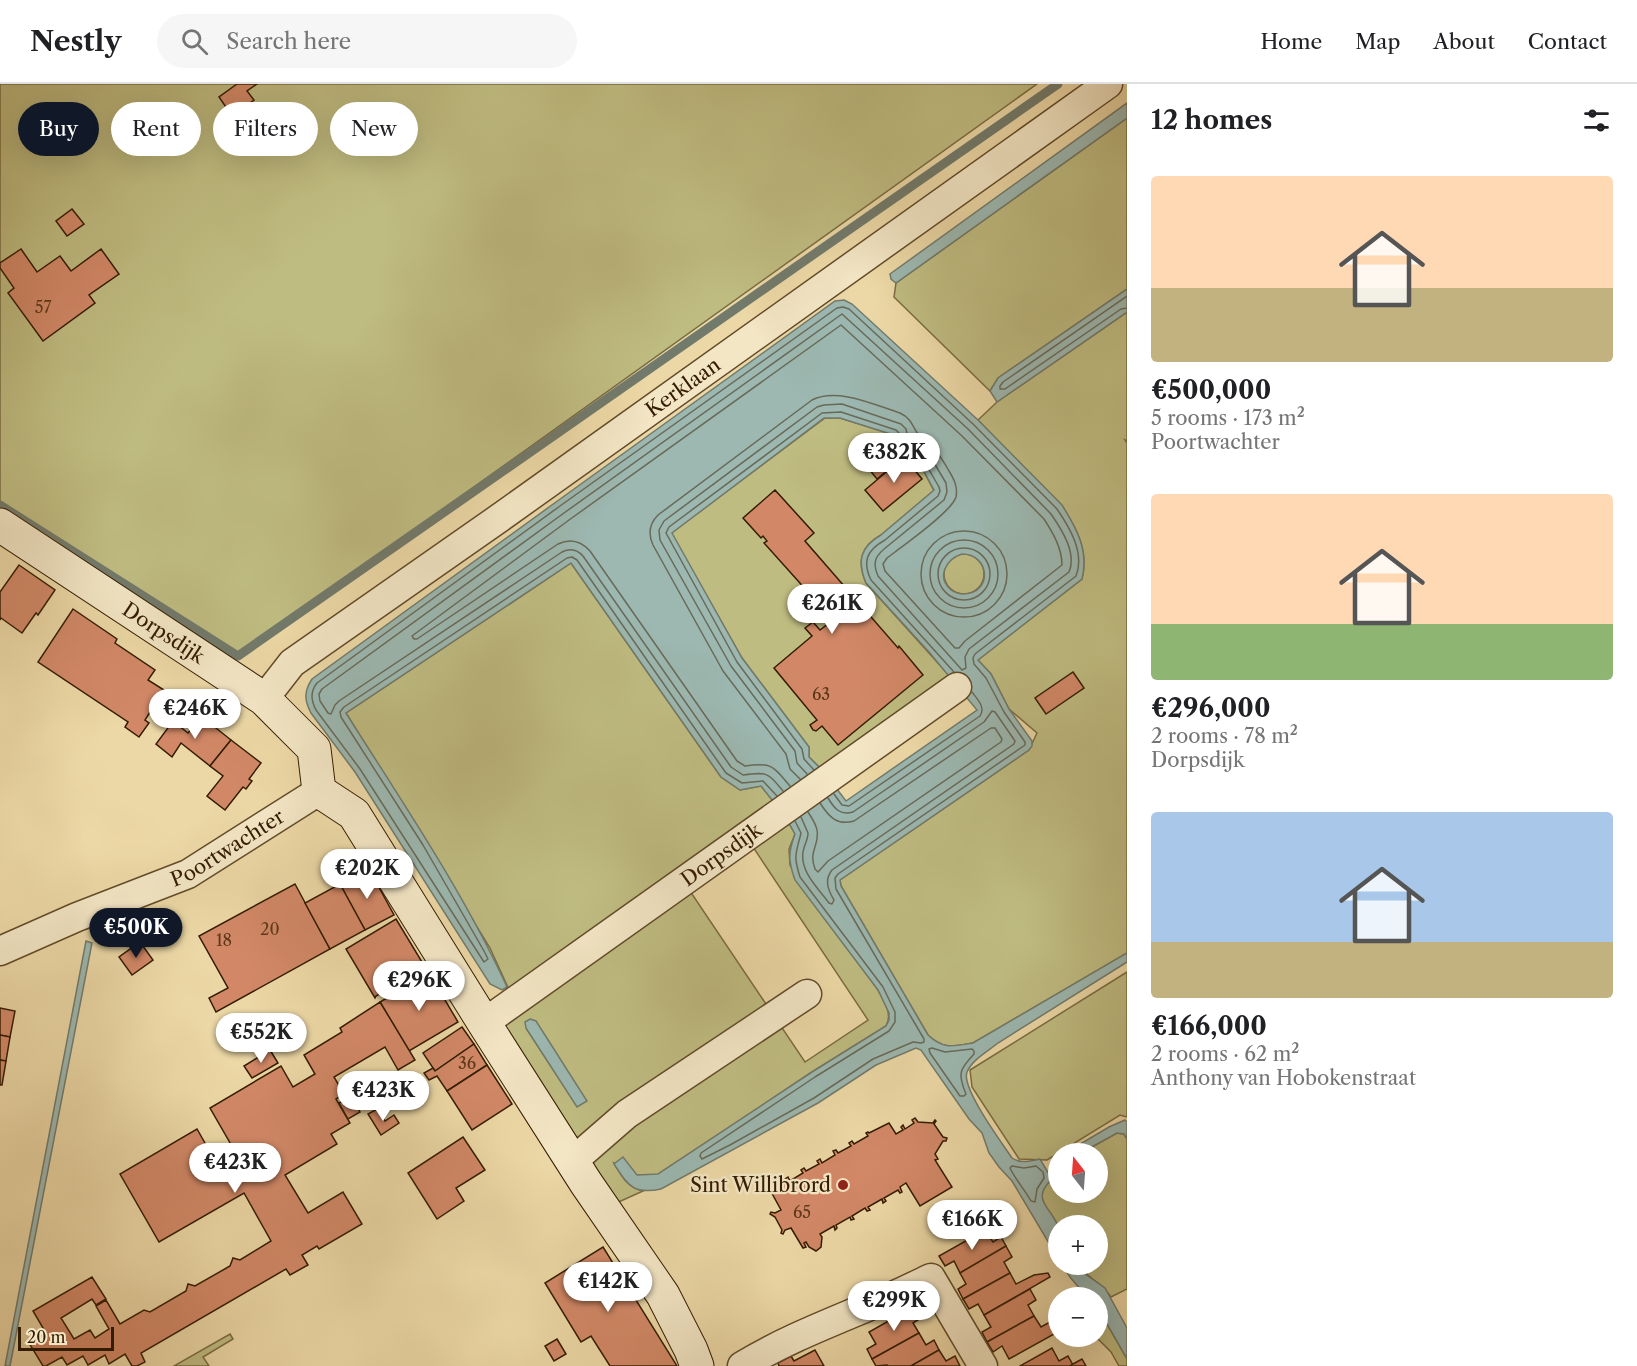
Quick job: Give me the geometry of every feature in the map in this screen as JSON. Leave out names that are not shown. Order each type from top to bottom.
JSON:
[{"type":"street","name":"Kerklaan","points":[[264,699],[292,663],[1108,84]]},
{"type":"street","name":"Dorpsdijk","points":[[0,525],[264,699],[314,749],[319,791]]},
{"type":"street","name":"Dorpsdijk","points":[[484,1023],[957,687]]},
{"type":"street","name":"Poortwachter","points":[[0,951],[77,917],[188,874],[319,791]]},
{"type":"street","points":[[319,791],[354,814],[484,1023],[663,1295],[697,1366]]},
{"type":"street","points":[[573,1161],[627,1114],[807,994]]},
{"type":"street","points":[[742,1366],[767,1351],[816,1328],[931,1278],[983,1366]]},
{"type":"shaded area","points":[[0,84],[1037,84],[238,656],[0,506]]},
{"type":"shaded area","points":[[1127,118],[1127,289],[998,378],[990,391],[894,297],[896,283]]},
{"type":"shaded area","points":[[1127,312],[1127,441],[1125,440],[1127,443],[1127,953],[973,1043],[944,1045],[928,1035],[841,886],[840,880],[1029,750],[1037,733],[1009,709],[991,674],[978,660],[1082,579],[1083,550],[1077,532],[1062,506],[978,420],[997,402]]},
{"type":"shaded area","points":[[825,418],[840,418],[894,435],[895,446],[920,464],[934,491],[874,540],[865,550],[861,562],[866,583],[955,682],[824,772],[809,757],[809,747],[742,658],[671,533]]},
{"type":"shaded area","points":[[964,554],[972,555],[978,560],[983,566],[983,582],[978,588],[972,593],[964,594],[956,593],[950,588],[945,582],[944,574],[945,566],[950,560],[956,555]]},
{"type":"shaded area","points":[[571,563],[721,777],[740,790],[761,786],[777,805],[511,994],[490,948],[346,713]]},
{"type":"shaded area","points":[[786,818],[795,834],[789,849],[790,865],[878,990],[887,1008],[888,1021],[886,1026],[812,1072],[658,1175],[637,1175],[614,1163],[629,1184],[643,1191],[612,1205],[504,1027],[508,1019],[690,891],[805,1062],[868,1020],[751,844]],"holes":[[[526,1028],[586,1100],[577,1106]]]},
{"type":"shaded area","points":[[1127,972],[1127,1117],[1120,1115],[1075,1143],[1048,1143],[1047,1160],[1019,1159],[972,1087],[970,1070]]},
{"type":"shaded area","points":[[1117,1133],[1124,1134],[1127,1139],[1127,1289],[1111,1297],[1108,1294],[1108,1287],[1102,1287],[1088,1275],[1108,1275],[1108,1215],[1050,1215],[1042,1196],[1042,1191],[1048,1183],[1048,1203],[1108,1203],[1108,1143],[1099,1143]]},
{"type":"shaded area","points":[[1108,1326],[1127,1359],[1127,1366],[1119,1366],[1106,1347],[1108,1347]]},
{"type":"shaded area","points":[[230,1334],[233,1339],[203,1357],[209,1366],[174,1366]]},
{"type":"water","points":[[1127,103],[1127,118],[896,283],[891,279],[890,274]]},
{"type":"water","points":[[1127,289],[1127,312],[997,402],[990,391],[998,378]]},
{"type":"water","points":[[844,300],[852,304],[978,420],[1062,505],[1077,532],[1083,550],[1082,579],[978,660],[991,674],[1009,709],[1032,741],[1032,746],[840,880],[841,886],[928,1035],[944,1045],[973,1043],[1127,953],[1127,962],[998,1043],[976,1060],[967,1072],[970,1090],[976,1102],[1012,1158],[1022,1161],[1040,1159],[1048,1172],[1048,1184],[1042,1194],[1045,1205],[1052,1215],[1048,1215],[1048,1242],[1012,1181],[989,1153],[982,1133],[969,1119],[921,1050],[916,1048],[876,1065],[818,1103],[661,1189],[644,1191],[632,1187],[614,1164],[623,1157],[637,1175],[658,1174],[886,1026],[889,1013],[878,990],[795,880],[790,857],[795,834],[786,818],[761,786],[740,790],[721,777],[571,563],[346,713],[431,847],[490,951],[507,987],[502,990],[490,984],[355,772],[311,713],[307,704],[306,692],[312,679],[835,301]],"holes":[[[824,418],[840,418],[894,435],[895,446],[920,464],[934,490],[869,544],[862,555],[863,575],[866,583],[929,652],[977,710],[846,801],[824,772],[809,757],[809,747],[742,658],[672,533]],[[962,554],[971,556],[983,566],[983,581],[980,587],[973,592],[957,593],[951,590],[944,580],[945,569],[956,556]]]},
{"type":"water","points":[[86,941],[92,943],[10,1366],[5,1366]]},
{"type":"water","points":[[530,1019],[536,1021],[587,1101],[577,1107],[526,1028],[525,1022]]},
{"type":"water","points":[[1125,1120],[1127,1139],[1124,1134],[1117,1133],[1099,1143],[1082,1143]]},
{"type":"water","points":[[1069,1275],[1087,1275],[1104,1287],[1079,1287]]},
{"type":"water","points":[[1108,1293],[1127,1328],[1127,1359],[1108,1326]]},
{"type":"building","points":[[237,84],[257,84],[247,91],[254,100],[251,102],[222,102],[219,97]]},
{"type":"building","points":[[72,209],[84,224],[67,236],[56,221]]},
{"type":"building","points":[[21,249],[37,272],[60,256],[71,271],[101,249],[119,274],[89,295],[95,303],[43,341],[8,293],[14,288],[0,268],[0,263]]},
{"type":"building","points":[[873,439],[894,465],[877,479],[856,453]]},
{"type":"building","points":[[904,457],[922,479],[883,511],[865,490]]},
{"type":"building","points":[[775,490],[814,533],[805,541],[923,675],[838,745],[822,726],[816,731],[813,730],[810,725],[817,720],[774,668],[812,636],[805,628],[813,622],[820,630],[833,620],[764,543],[767,541],[763,536],[761,538],[743,518]]},
{"type":"building","points":[[19,565],[55,590],[22,633],[1,618],[0,620],[0,592]]},
{"type":"building","points":[[73,609],[117,639],[115,643],[155,670],[148,680],[164,690],[145,720],[149,723],[139,737],[125,727],[128,722],[38,662]]},
{"type":"building","points":[[1073,672],[1084,688],[1046,714],[1035,698]]},
{"type":"building","points":[[201,716],[231,740],[210,766],[181,743],[172,757],[156,744],[173,721],[188,733]]},
{"type":"building","points":[[231,740],[261,763],[249,779],[252,781],[246,789],[243,787],[225,810],[207,796],[223,776],[210,766]]},
{"type":"building","points":[[369,869],[394,915],[365,930],[340,884]]},
{"type":"building","points":[[295,884],[330,949],[216,1012],[209,998],[228,988],[199,936]]},
{"type":"building","points":[[340,884],[365,930],[330,949],[305,903]]},
{"type":"building","points":[[396,919],[425,967],[375,998],[346,949]]},
{"type":"building","points":[[140,942],[153,960],[132,975],[119,957]]},
{"type":"building","points":[[429,973],[458,1022],[409,1051],[380,1002]]},
{"type":"building","points":[[380,1002],[415,1060],[398,1070],[385,1047],[334,1077],[344,1094],[336,1099],[350,1123],[331,1134],[337,1144],[285,1175],[308,1213],[343,1192],[362,1224],[319,1249],[317,1246],[302,1255],[308,1265],[290,1275],[286,1269],[141,1353],[145,1362],[137,1366],[132,1366],[125,1354],[109,1364],[105,1355],[88,1365],[83,1356],[67,1365],[62,1357],[43,1366],[29,1343],[46,1333],[33,1311],[92,1277],[106,1299],[96,1305],[92,1299],[61,1318],[74,1339],[90,1330],[95,1338],[109,1329],[96,1306],[106,1300],[120,1324],[144,1310],[150,1312],[186,1291],[188,1284],[195,1286],[230,1266],[233,1258],[240,1260],[271,1241],[244,1193],[159,1242],[120,1174],[197,1129],[218,1166],[237,1155],[210,1108],[281,1066],[293,1087],[315,1074],[304,1055],[342,1032],[340,1028]]},
{"type":"building","points":[[0,1008],[15,1011],[10,1037],[0,1035]]},
{"type":"building","points":[[462,1027],[474,1044],[435,1071],[423,1053]]},
{"type":"building","points":[[0,1035],[10,1037],[6,1061],[0,1060]]},
{"type":"building","points":[[474,1044],[487,1065],[447,1091],[437,1076],[429,1080],[424,1073],[433,1068],[435,1071]]},
{"type":"building","points":[[270,1050],[278,1063],[252,1078],[244,1066]]},
{"type":"building","points":[[0,1060],[6,1061],[2,1085],[0,1085]]},
{"type":"building","points":[[487,1065],[512,1104],[472,1130],[447,1091]]},
{"type":"building","points":[[351,1096],[360,1112],[348,1119],[339,1103]]},
{"type":"building","points":[[377,1109],[385,1121],[394,1115],[399,1123],[381,1135],[368,1114]]},
{"type":"building","name":"Sint Willibrord","points":[[915,1118],[918,1122],[933,1123],[935,1120],[934,1124],[943,1137],[947,1138],[935,1154],[938,1159],[935,1160],[952,1187],[920,1206],[906,1183],[900,1187],[902,1192],[898,1190],[884,1198],[886,1201],[883,1203],[882,1199],[868,1207],[870,1210],[867,1211],[865,1208],[852,1216],[854,1219],[851,1220],[850,1217],[836,1225],[835,1230],[834,1226],[820,1234],[821,1247],[816,1251],[806,1242],[804,1243],[806,1247],[803,1248],[791,1228],[781,1233],[782,1230],[775,1217],[770,1214],[781,1210],[769,1188],[772,1187],[773,1190],[787,1183],[785,1179],[788,1177],[790,1181],[803,1173],[801,1170],[804,1168],[806,1171],[819,1164],[817,1161],[820,1159],[822,1163],[835,1155],[833,1151],[836,1150],[838,1153],[851,1146],[849,1143],[852,1141],[854,1144],[868,1136],[866,1133],[868,1132],[889,1123],[896,1134],[903,1130],[901,1127],[903,1125],[905,1129],[914,1123],[912,1120]]},
{"type":"building","points":[[463,1137],[485,1170],[456,1188],[464,1201],[437,1219],[408,1173]]},
{"type":"building","points":[[985,1230],[993,1242],[1001,1237],[1006,1246],[960,1273],[954,1261],[945,1266],[939,1256]]},
{"type":"building","points":[[1006,1246],[1012,1257],[1004,1262],[1010,1273],[963,1299],[958,1289],[966,1284],[960,1273]]},
{"type":"building","points":[[603,1247],[677,1366],[610,1366],[591,1336],[581,1342],[545,1283]]},
{"type":"building","points":[[1010,1273],[1016,1284],[1034,1275],[1048,1273],[1050,1277],[984,1315],[978,1304],[969,1309],[963,1299]]},
{"type":"building","points":[[1030,1289],[1036,1300],[1028,1305],[1034,1316],[987,1342],[982,1332],[991,1327],[984,1315]]},
{"type":"building","points":[[915,1306],[921,1318],[913,1323],[919,1333],[872,1359],[867,1349],[876,1344],[869,1332]]},
{"type":"building","points":[[1034,1316],[1041,1327],[1048,1323],[1048,1337],[1009,1359],[1002,1346],[993,1352],[987,1342]]},
{"type":"building","points":[[919,1333],[926,1345],[934,1340],[939,1350],[911,1366],[876,1366],[872,1359]]},
{"type":"building","points":[[557,1339],[566,1354],[554,1361],[545,1346]]},
{"type":"building","points":[[1052,1348],[1059,1361],[1068,1356],[1073,1365],[1020,1366]]},
{"type":"building","points":[[815,1350],[824,1366],[779,1366],[778,1363],[791,1356],[794,1361]]},
{"type":"building","points":[[939,1350],[946,1361],[955,1356],[960,1366],[911,1366]]},
{"type":"building","points":[[1082,1359],[1086,1366],[1070,1366],[1073,1364]]},
{"type":"waterway","points":[[0,505],[238,656],[1058,84]]},
{"type":"place","name":"Sint Willibrord","points":[[843,1185]]}]
